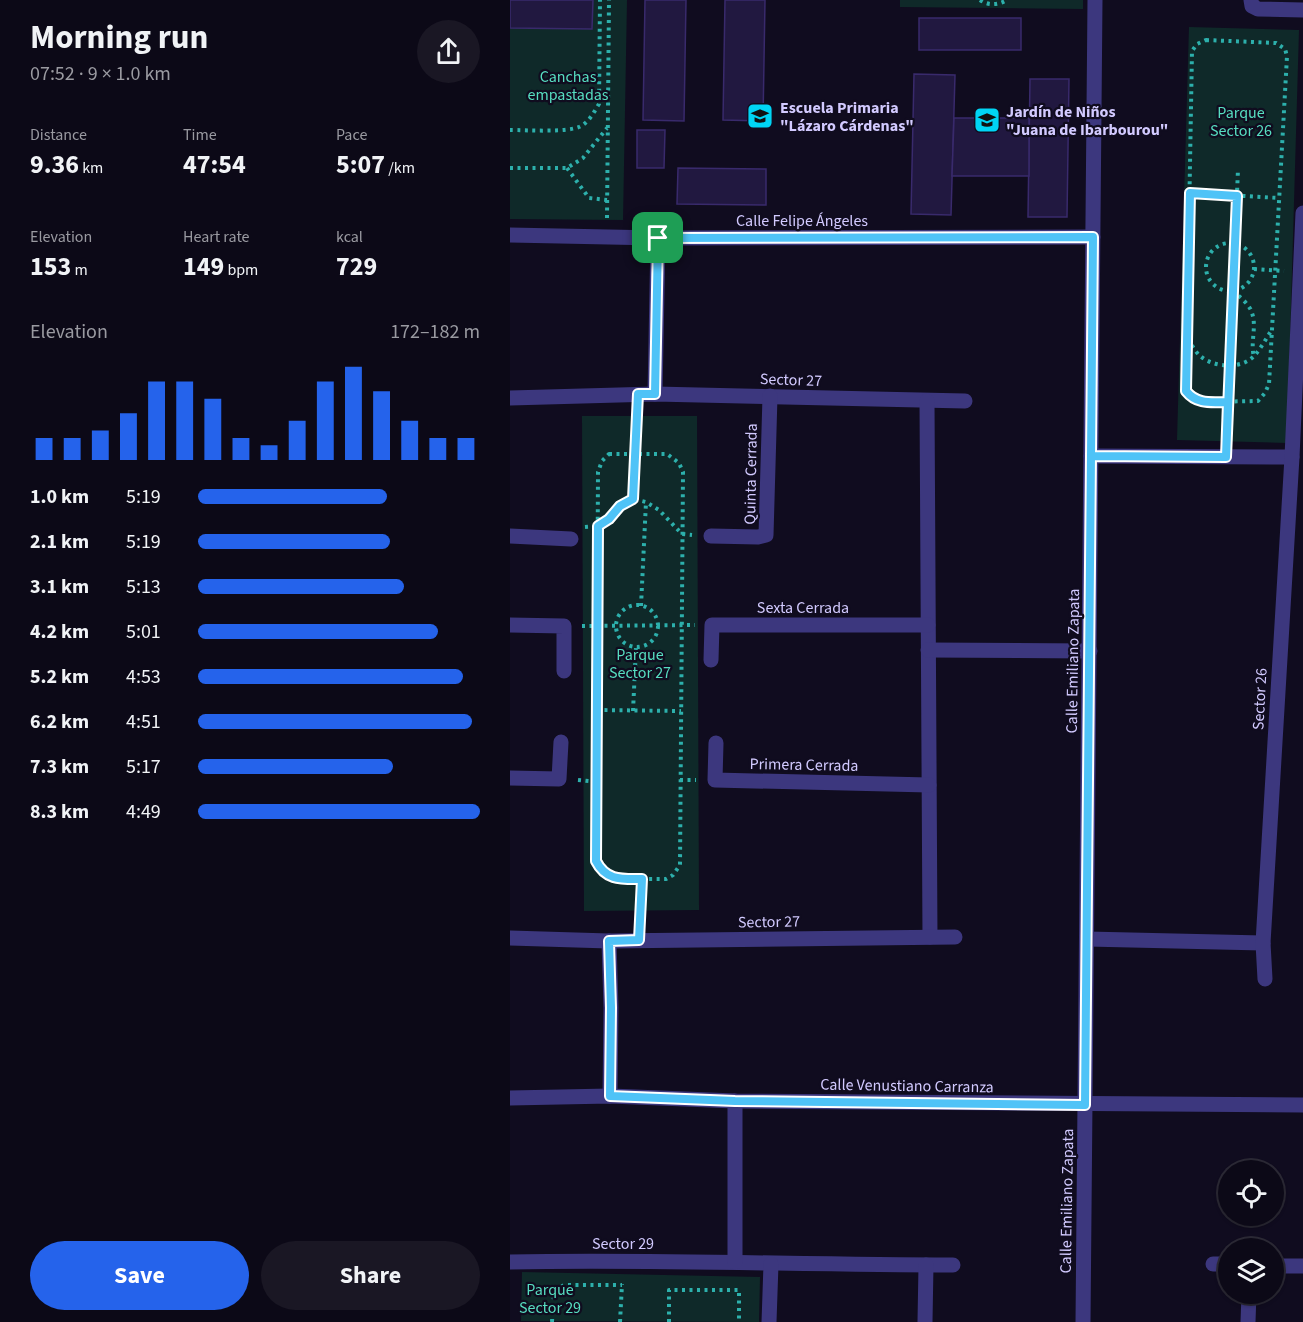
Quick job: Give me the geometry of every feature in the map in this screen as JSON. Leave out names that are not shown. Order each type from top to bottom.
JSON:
[{"type":"street","name":"Calle Emiliano Zapata","points":[[1083,1322],[1095,0]]},
{"type":"street","points":[[1251,3],[1258,9],[1303,10]]},
{"type":"street","name":"Sector 26","points":[[1265,979],[1263,943],[1292,458],[1303,213]]},
{"type":"street","name":"Calle Felipe Ángeles","points":[[510,236],[1093,237]]},
{"type":"street","points":[[655,394],[658,238]]},
{"type":"street","name":"Sector 27","points":[[510,399],[655,394],[965,401]]},
{"type":"street","name":"Quinta Cerrada","points":[[711,536],[758,537],[766,535],[770,396]]},
{"type":"street","points":[[927,401],[930,937]]},
{"type":"street","points":[[1091,456],[1292,458]]},
{"type":"street","points":[[510,536],[571,539]]},
{"type":"street","points":[[510,625],[564,626],[564,671]]},
{"type":"street","points":[[711,660],[712,625]]},
{"type":"street","name":"Sexta Cerrada","points":[[712,625],[928,625]]},
{"type":"street","points":[[928,650],[1090,651]]},
{"type":"street","points":[[510,778],[559,779],[561,742]]},
{"type":"street","name":"Primera Cerrada","points":[[716,743],[715,780],[929,785]]},
{"type":"street","name":"Sector 27","points":[[510,938],[609,941],[955,937]]},
{"type":"street","points":[[1087,939],[1263,943]]},
{"type":"street","points":[[609,941],[610,1096]]},
{"type":"street","name":"Calle Venustiano Carranza","points":[[510,1098],[610,1096],[735,1101],[1303,1105]]},
{"type":"street","points":[[735,1101],[735,1262]]},
{"type":"street","name":"Sector 29","points":[[510,1262],[623,1260],[953,1265]]},
{"type":"street","points":[[769,1322],[771,1264]]},
{"type":"street","points":[[925,1322],[926,1265]]},
{"type":"street","points":[[1284,1266],[1303,1266]]},
{"type":"street","points":[[1248,1322],[1249,1304]]},
{"type":"path","points":[[510,130],[568,130],[581,126],[592,115],[599,104],[600,0]]},
{"type":"path","points":[[606,237],[609,0]]},
{"type":"path","points":[[980,0],[990,4],[1007,0]]},
{"type":"path","points":[[1206,40],[1276,43],[1285,49],[1287,56],[1280,198],[1269,384],[1258,401],[1201,402],[1192,398],[1186,391],[1192,51],[1197,44],[1206,40]]},
{"type":"path","points":[[510,168],[567,168],[583,158],[608,127]]},
{"type":"path","points":[[567,168],[590,198],[607,200]]},
{"type":"path","points":[[1226,457],[1238,169]]},
{"type":"path","points":[[1190,193],[1280,198]]},
{"type":"path","points":[[1235,243],[1245,247],[1251,253],[1254,269],[1248,283],[1242,288],[1226,291],[1212,283],[1206,268],[1207,261],[1215,247],[1235,243]]},
{"type":"path","points":[[1254,269],[1300,271]]},
{"type":"path","points":[[1233,291],[1252,311],[1254,324],[1251,346],[1254,357]]},
{"type":"path","points":[[1187,339],[1200,355],[1230,366],[1242,364],[1254,357],[1272,330]]},
{"type":"path","points":[[633,499],[638,394]]},
{"type":"path","points":[[609,454],[635,454],[667,454],[679,463],[683,472],[680,866],[673,875],[666,879],[617,879],[601,870],[596,861],[598,472],[602,461],[609,454]]},
{"type":"path","points":[[571,539],[584,527],[598,526],[609,519],[620,506],[633,499],[646,502],[658,510],[682,534],[711,536]]},
{"type":"path","points":[[641,606],[646,502]]},
{"type":"path","points":[[641,606],[653,613],[657,625],[654,639],[649,644],[636,648],[623,643],[616,625],[622,611],[628,607],[641,606]]},
{"type":"path","points":[[564,626],[712,625]]},
{"type":"path","points":[[633,711],[636,648]]},
{"type":"path","points":[[597,710],[681,711]]},
{"type":"path","points":[[639,940],[642,879]]},
{"type":"path","points":[[620,1322],[623,1260]]},
{"type":"path","points":[[552,1322],[553,1298],[558,1289],[564,1285],[622,1285]]},
{"type":"path","points":[[669,1322],[669,1290],[740,1290],[739,1322]]},
{"type":"green space","name":"Canchas empastadas","points":[[510,0],[627,0],[623,220],[510,219]]},
{"type":"green space","points":[[900,0],[1083,0],[1083,9],[900,7]]},
{"type":"green space","name":"Parque Sector 26","points":[[1189,27],[1299,30],[1287,443],[1177,440]]},
{"type":"green space","name":"Parque Sector 27","points":[[582,416],[697,416],[699,910],[584,911]]},
{"type":"green space","name":"Parque Sector 29","points":[[522,1272],[760,1277],[759,1322],[521,1321]]},
{"type":"building","points":[[510,0],[593,0],[592,29],[510,28]]},
{"type":"building","points":[[645,0],[686,0],[684,121],[643,120]]},
{"type":"building","points":[[725,0],[765,0],[763,121],[723,120]]},
{"type":"building","points":[[919,18],[1021,18],[1021,50],[919,50]]},
{"type":"building","points":[[914,74],[955,75],[951,215],[911,214]]},
{"type":"building","points":[[1030,79],[1069,79],[1067,217],[1028,217]]},
{"type":"building","points":[[954,118],[1029,118],[1029,176],[952,176]]},
{"type":"building","points":[[637,130],[665,130],[664,168],[637,168]]},
{"type":"building","points":[[678,168],[766,169],[766,205],[677,204]]},
{"type":"place","name":"Escuela Primaria \"Lázaro Cárdenas\"","points":[[760,116]]},
{"type":"place","name":"Jardín de Niños \"Juana de Ibarbourou\"","points":[[987,120]]},
{"type":"route","points":[[658,238],[655,394],[638,394],[633,499],[620,506],[609,519],[598,526],[596,861],[608,876],[617,879],[642,879],[639,940],[609,941],[610,1096],[735,1101],[1085,1105],[1091,456],[1226,457],[1237,196],[1190,193],[1186,391],[1192,398],[1201,402],[1228,402],[1226,457],[1159,456],[1091,456],[1093,237],[658,238]]}]
